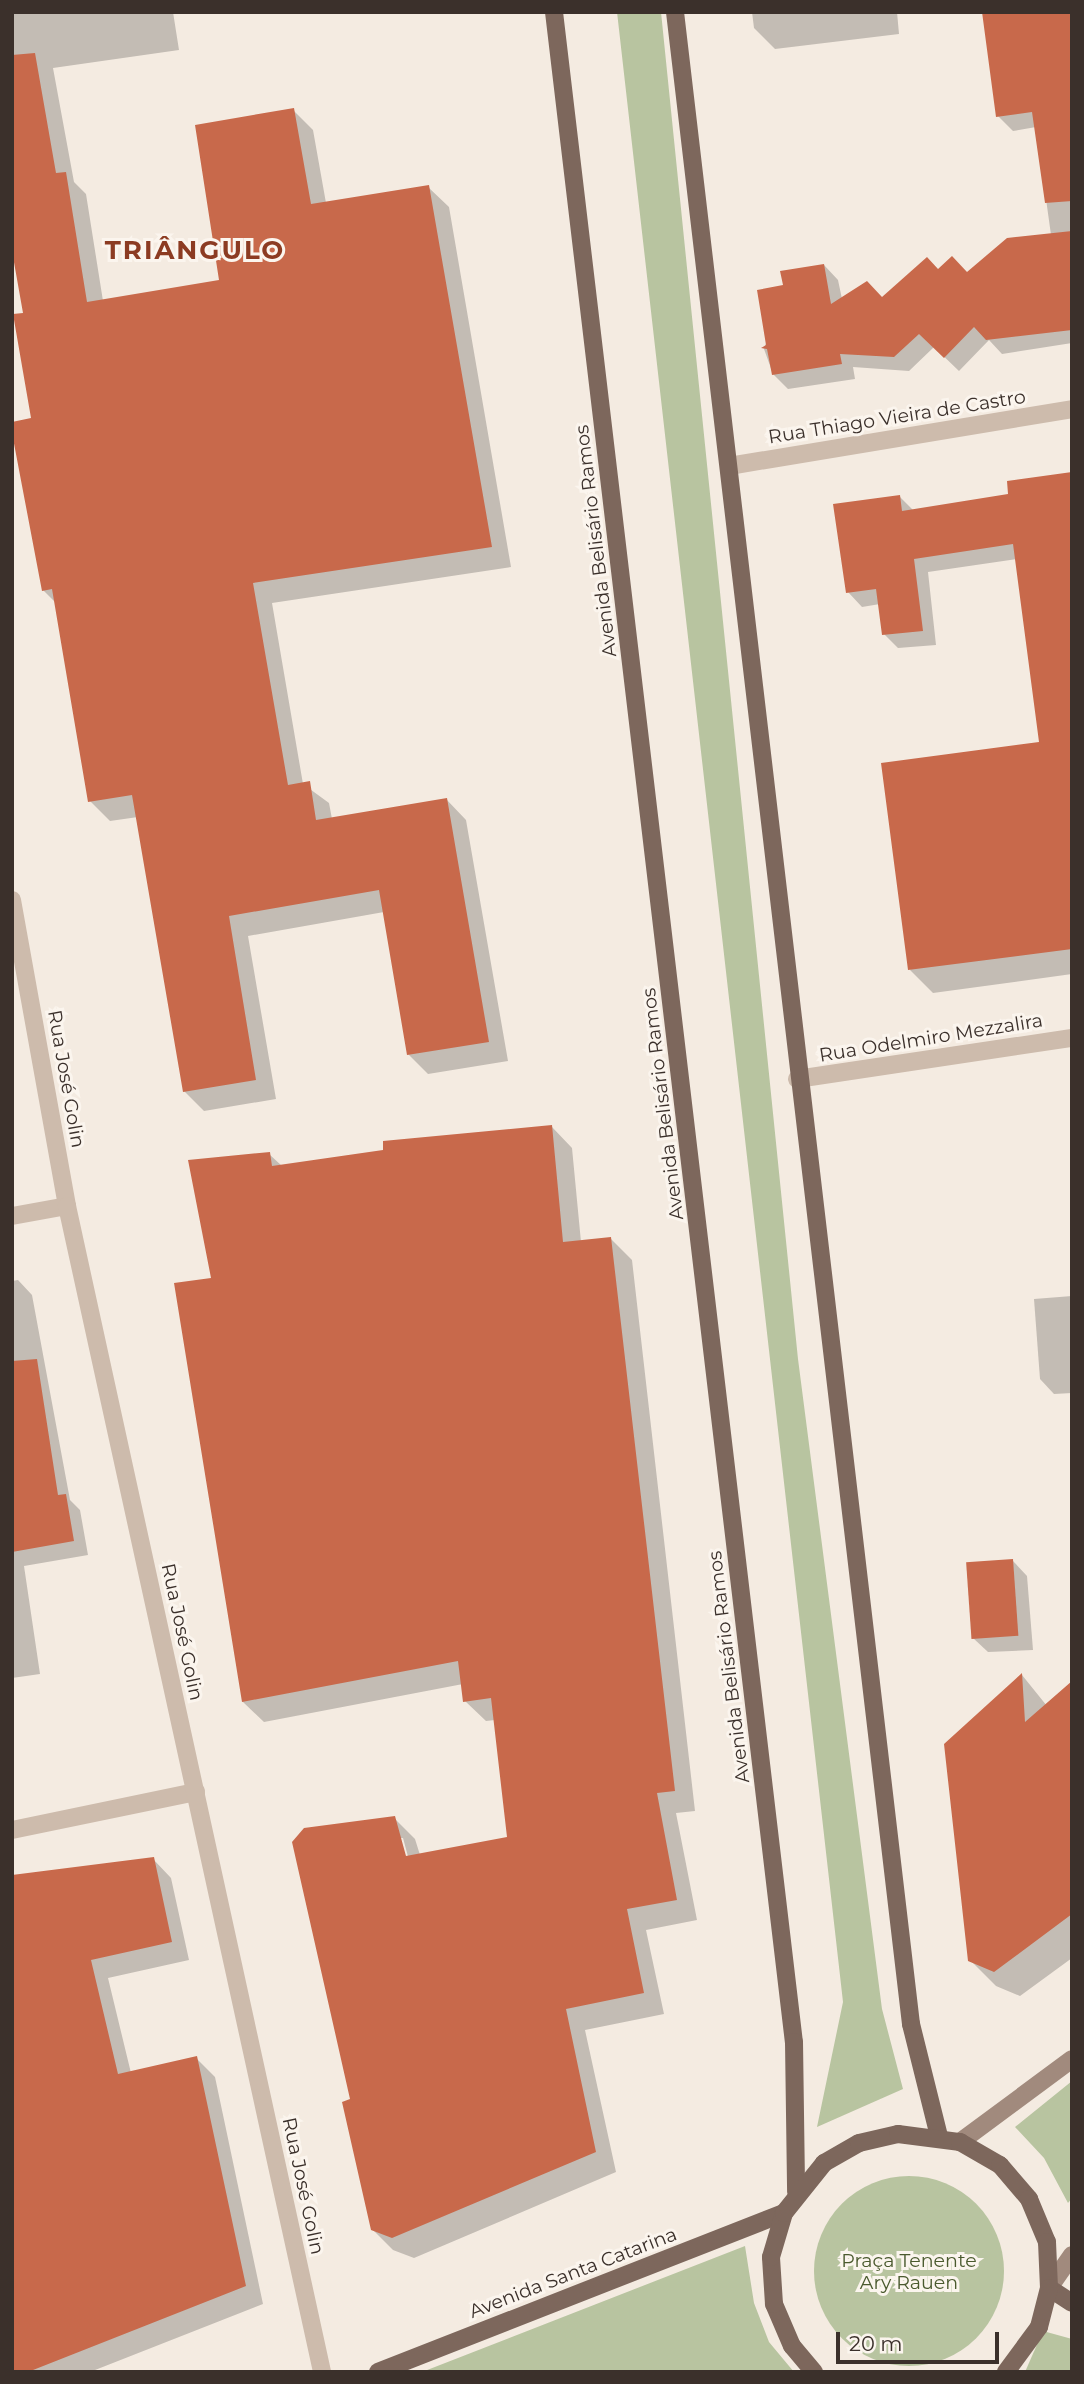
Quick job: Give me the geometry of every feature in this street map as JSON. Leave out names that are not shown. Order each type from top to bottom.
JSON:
[{"type":"main road","name":"Avenida Belisário Ramos","points":[[554,12],[794,2042],[796,2192]]},
{"type":"main road","points":[[675,12],[797,1079],[911,2024],[939,2136]]},
{"type":"main road","points":[[960,2142],[1072,2059]]},
{"type":"main road","points":[[814,2372],[792,2346],[774,2304],[771,2257],[783,2213],[796,2192],[824,2162],[859,2143],[898,2134],[939,2136],[960,2142],[1000,2165],[1029,2199],[1047,2242],[1049,2288],[1039,2327],[1006,2372]]},
{"type":"main road","name":"Avenida Santa Catarina","points":[[379,2372],[783,2213]]},
{"type":"main road","points":[[1049,2288],[1072,2255]]},
{"type":"main road","points":[[1049,2288],[1072,2303]]},
{"type":"street","name":"Rua Thiago Vieira de Castro","points":[[729,466],[1072,410]]},
{"type":"street","name":"Rua José Golin","points":[[12,900],[67,1206],[322,2372]]},
{"type":"street","name":"Rua Odelmiro Mezzalira","points":[[797,1079],[1072,1038]]},
{"type":"street","points":[[12,1216],[67,1206]]},
{"type":"street","points":[[12,1829],[196,1793]]},
{"type":"green space","points":[[617,12],[661,12],[798,1359],[882,2009],[903,2089],[817,2127],[843,2002]]},
{"type":"green space","points":[[1072,2081],[1072,2198],[1068,2203],[1044,2158],[1015,2127]]},
{"type":"green space","name":"Praça Tenente Ary Rauen","points":[[909,2176],[945,2184],[962,2192],[976,2204],[988,2218],[996,2235],[1004,2271],[996,2307],[988,2324],[976,2338],[962,2350],[945,2358],[909,2366],[873,2358],[856,2350],[842,2338],[830,2324],[822,2307],[814,2271],[822,2235],[830,2218],[842,2204],[856,2192],[873,2184]]},
{"type":"green space","points":[[745,2246],[754,2303],[769,2342],[794,2372],[422,2372]]},
{"type":"green space","points":[[1043,2331],[1072,2339],[1072,2372],[1025,2372]]},
{"type":"building","points":[[982,12],[1072,12],[1072,201],[1045,203],[1032,112],[996,117]]},
{"type":"building","points":[[35,53],[56,173],[66,172],[87,302],[219,280],[195,125],[294,108],[311,204],[429,185],[492,547],[253,583],[288,785],[310,781],[316,820],[447,798],[489,1042],[407,1055],[379,890],[229,916],[256,1080],[183,1092],[132,795],[88,802],[52,589],[42,591],[12,433],[12,422],[31,418],[13,314],[23,313],[12,251],[12,55]]},
{"type":"building","points":[[1072,231],[1072,330],[986,340],[974,327],[944,358],[919,334],[894,357],[840,354],[842,364],[772,375],[767,349],[761,348],[766,345],[757,290],[783,285],[780,271],[824,264],[831,304],[867,281],[882,297],[927,257],[938,269],[952,256],[967,272],[1007,238]]},
{"type":"building","points":[[1072,472],[1072,949],[908,970],[881,763],[1039,742],[1013,544],[914,559],[923,631],[882,635],[876,589],[846,593],[833,504],[900,495],[902,511],[1008,494],[1007,481]]},
{"type":"building","points":[[552,1125],[563,1242],[611,1237],[675,1791],[657,1793],[677,1900],[627,1909],[644,1993],[566,2009],[596,2152],[392,2238],[371,2230],[342,2102],[350,2099],[292,1842],[304,1828],[395,1816],[406,1856],[507,1837],[491,1698],[463,1702],[458,1661],[242,1702],[174,1283],[211,1278],[188,1160],[270,1152],[272,1166],[383,1150],[383,1141]]},
{"type":"building","points":[[37,1359],[58,1495],[66,1494],[74,1541],[12,1552],[12,1361]]},
{"type":"building","points":[[1013,1559],[1018,1636],[971,1639],[966,1562]]},
{"type":"building","points":[[1022,1673],[1025,1722],[1072,1681],[1072,1914],[994,1972],[968,1961],[944,1744]]},
{"type":"building","points":[[154,1857],[172,1942],[91,1960],[118,2074],[197,2056],[246,2286],[28,2372],[12,2372],[12,1875]]},
{"type":"district","name":"TRIÂNGULO","points":[[195,251]]}]
